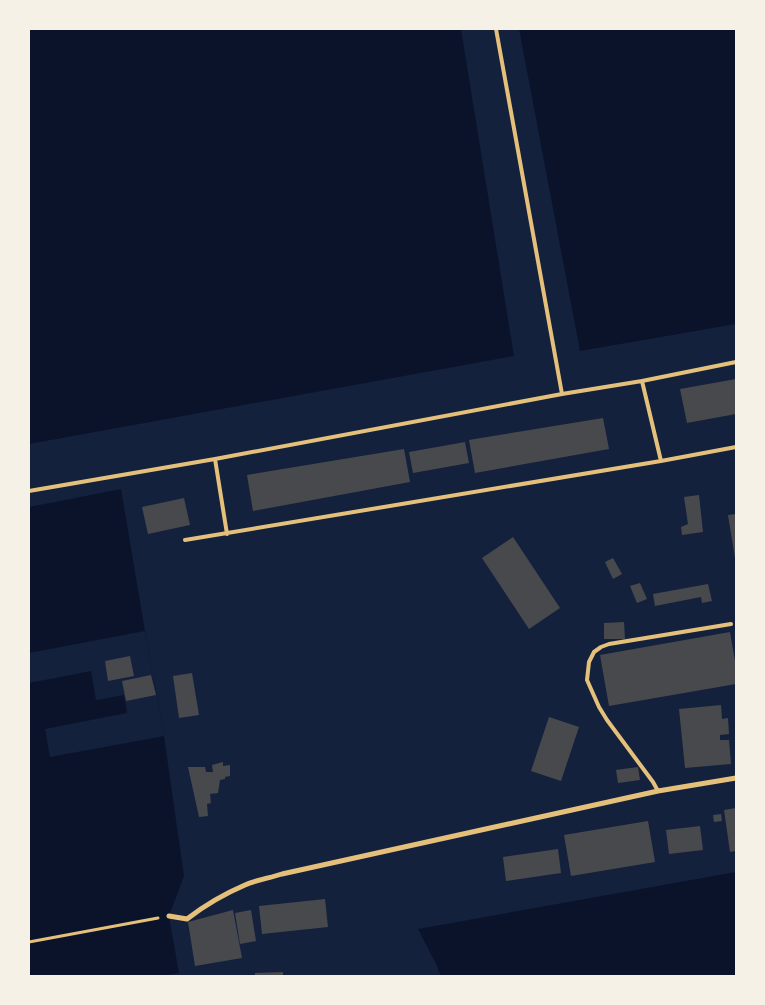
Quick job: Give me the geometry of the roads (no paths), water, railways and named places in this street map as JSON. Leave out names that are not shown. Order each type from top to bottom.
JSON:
[{"type":"street","points":[[169,916],[187,919],[212,901],[246,885],[282,874],[658,792],[736,778]]},
{"type":"lane","points":[[496,29],[562,394]]},
{"type":"lane","points":[[29,491],[215,459],[736,362]]},
{"type":"lane","points":[[642,381],[661,461]]},
{"type":"lane","points":[[185,540],[736,447]]},
{"type":"lane","points":[[215,459],[227,534]]},
{"type":"lane","points":[[658,792],[653,782],[599,707],[587,680],[591,657],[601,647],[610,644],[731,624]]},
{"type":"water","points":[[29,29],[461,29],[514,356],[29,444]]},
{"type":"water","points":[[519,29],[736,29],[736,324],[580,351]]},
{"type":"water","points":[[121,489],[164,736],[184,876],[169,916],[179,973],[162,976],[29,976],[29,507]]},
{"type":"water","points":[[736,872],[736,976],[441,976],[418,929]]}]
